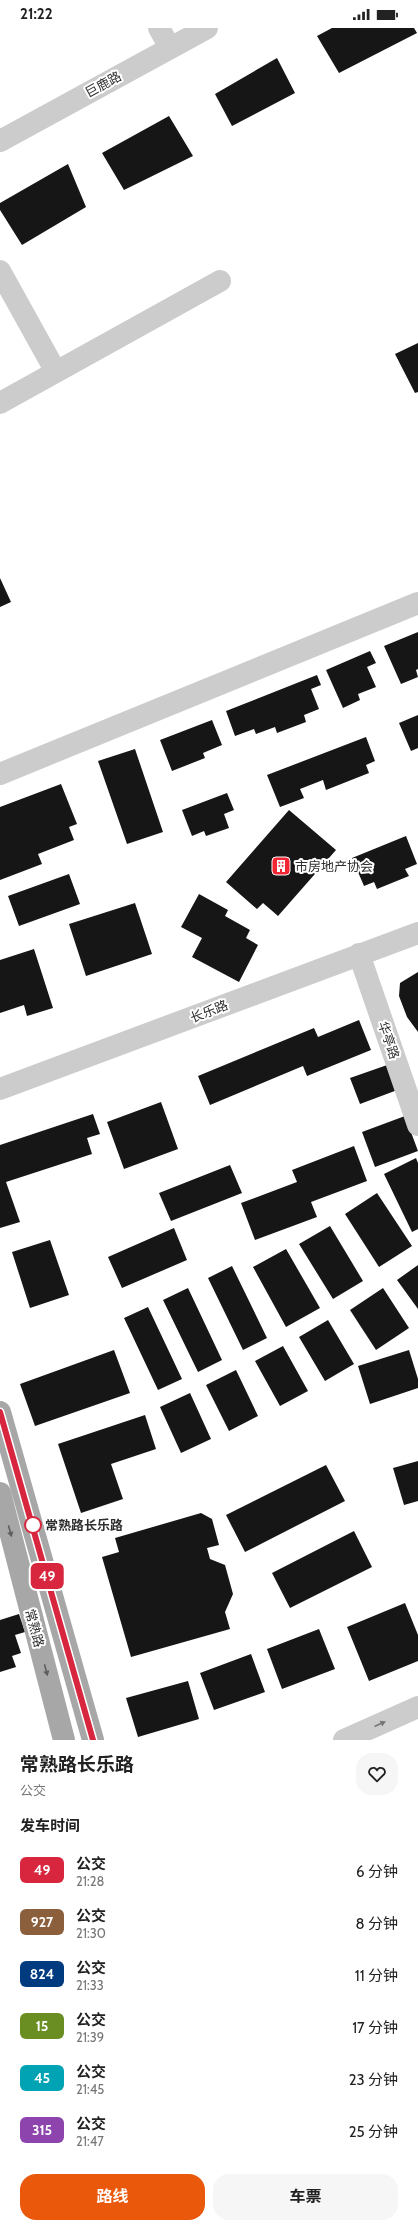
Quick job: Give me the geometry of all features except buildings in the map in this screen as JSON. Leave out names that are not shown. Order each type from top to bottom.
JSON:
[{"type":"main road","name":"常熟路","points":[[0,1412],[93,1740]]},
{"type":"main road","name":"常熟路","points":[[0,1493],[64,1740]]},
{"type":"street","points":[[159,28],[170,48]]},
{"type":"street","name":"巨鹿路","points":[[0,141],[206,28]]},
{"type":"street","points":[[0,271],[56,372]]},
{"type":"street","points":[[0,403],[220,282]]},
{"type":"street","points":[[0,774],[418,603]]},
{"type":"street","name":"长乐路","points":[[0,1089],[418,933]]},
{"type":"street","name":"华亭路","points":[[359,954],[418,1125]]},
{"type":"street","points":[[344,1740],[418,1707]]},
{"type":"bus line","name":"49","points":[[0,1412],[93,1740]]},
{"type":"place","name":"市房地产协会","points":[[281,866]]},
{"type":"place","name":"常熟路长乐路","points":[[33,1525]]}]
